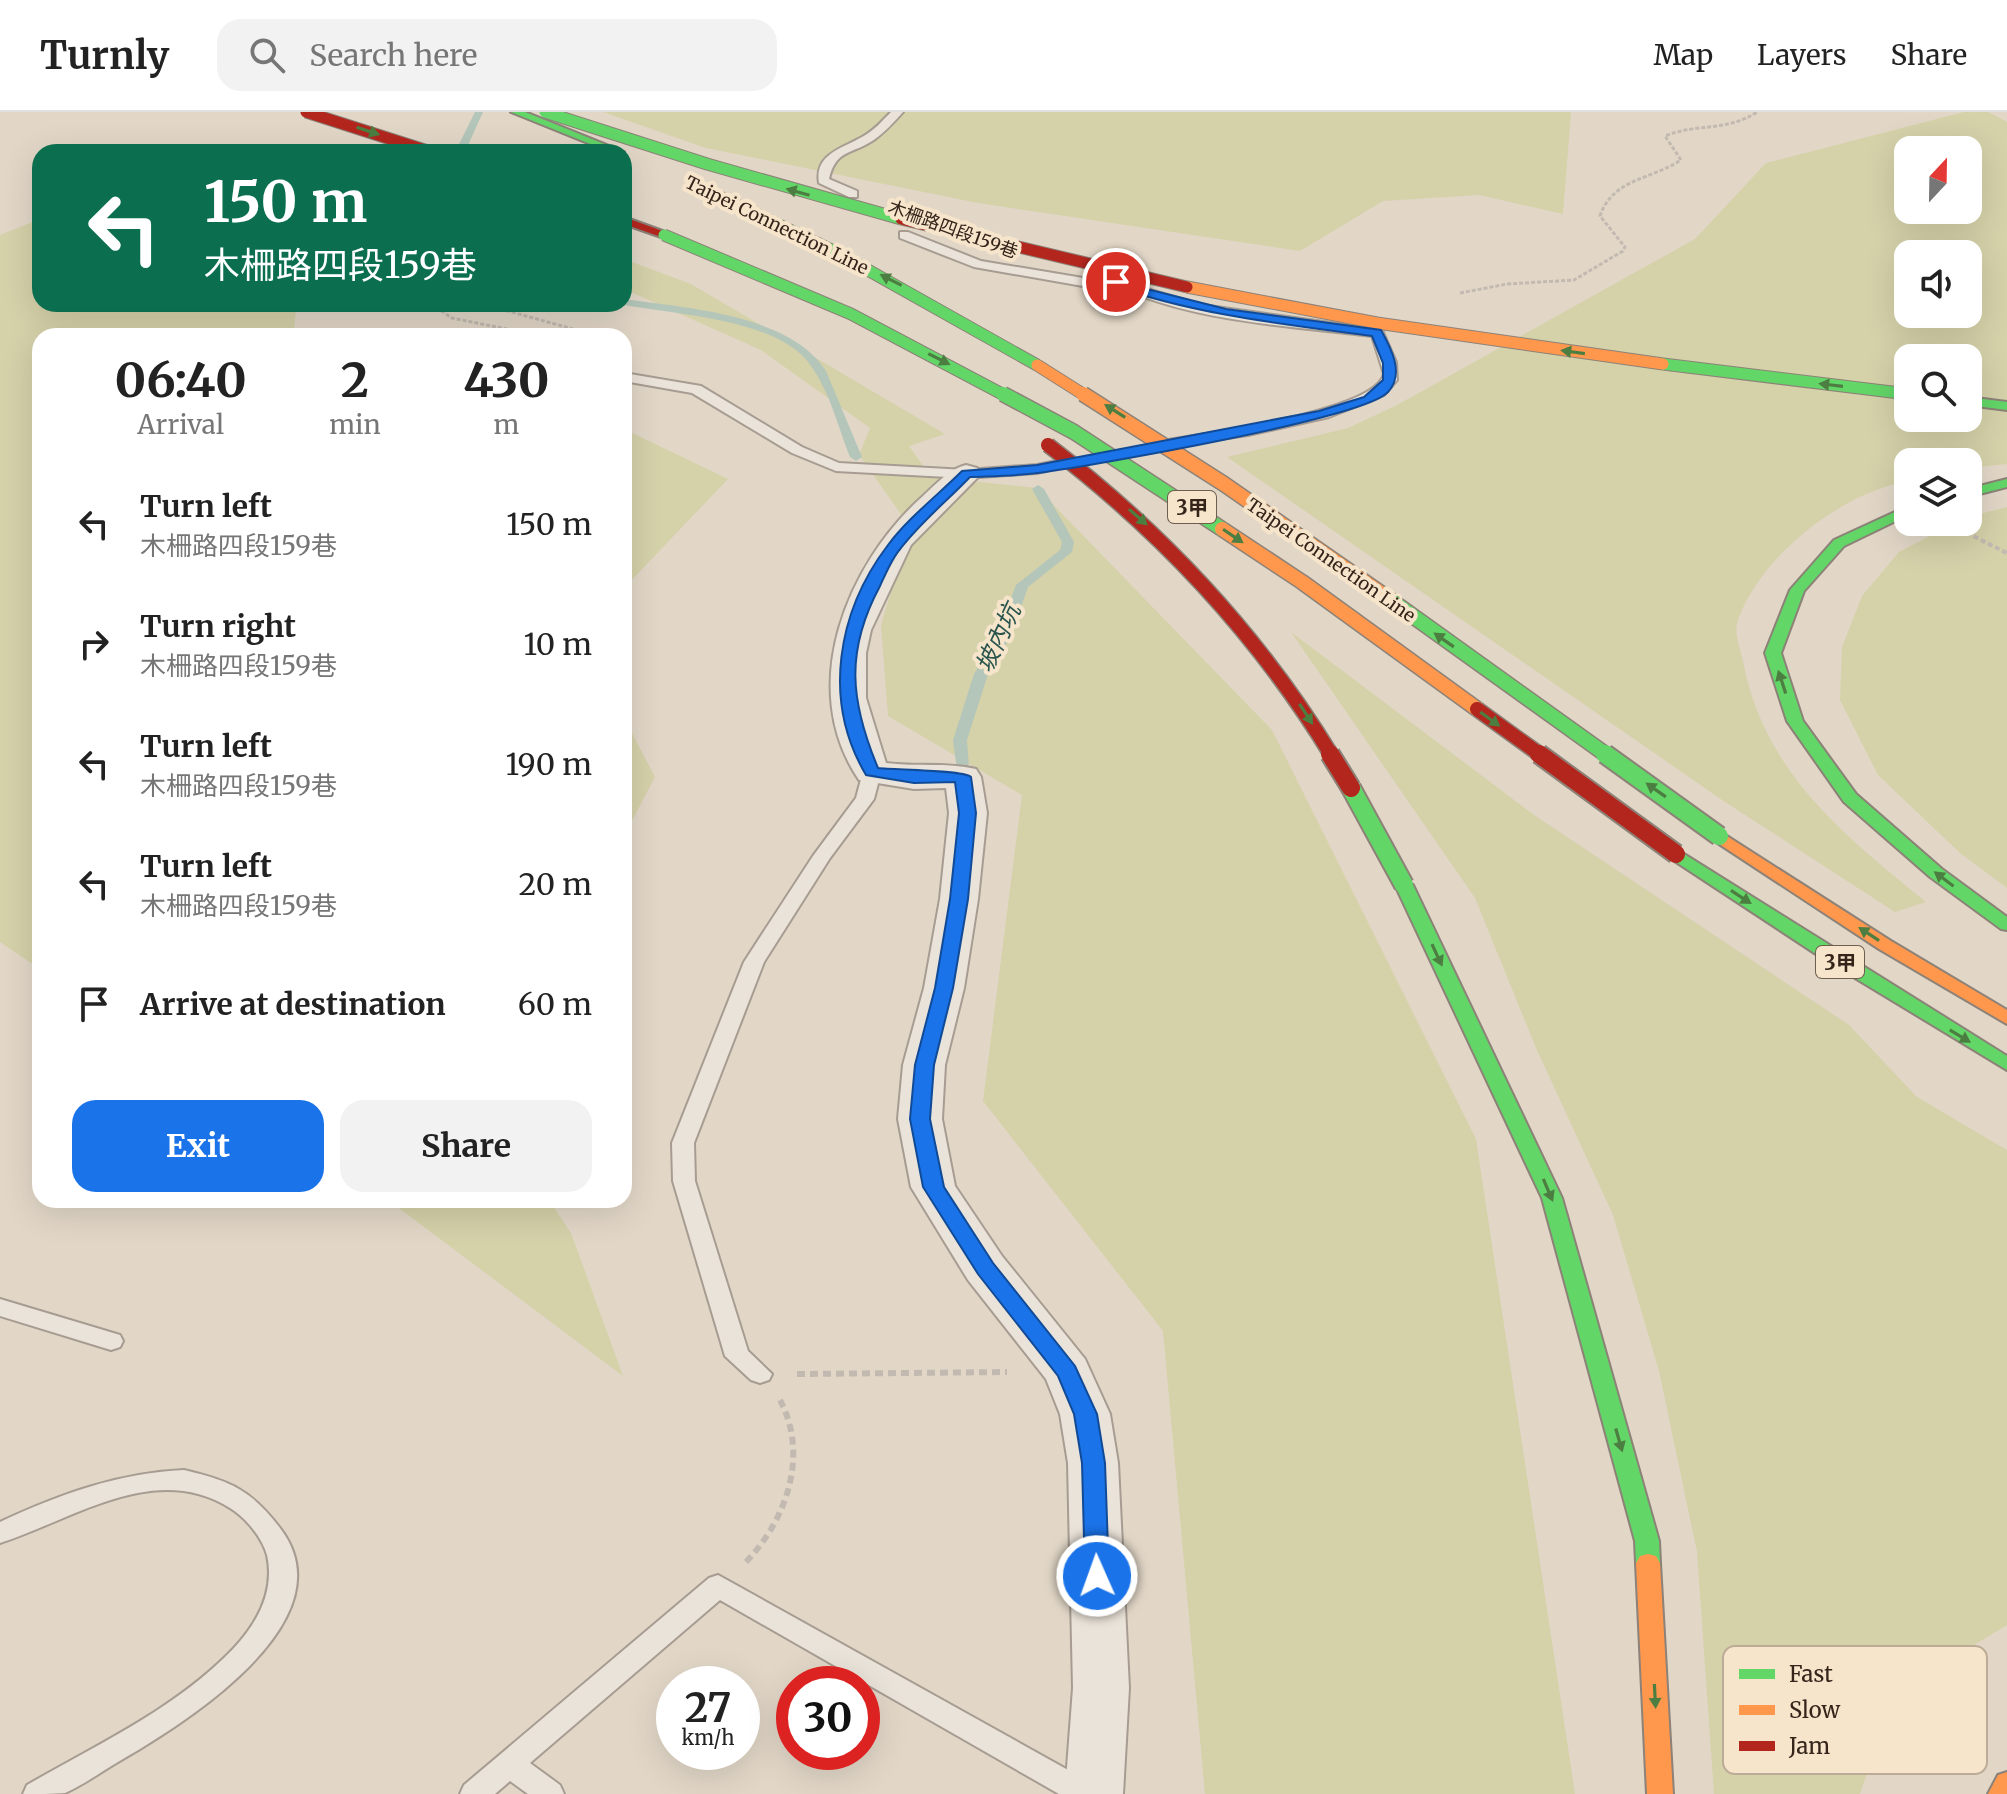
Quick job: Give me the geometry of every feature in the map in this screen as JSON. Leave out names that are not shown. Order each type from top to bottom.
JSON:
[{"type":"highway","points":[[306,112],[406,144]]},
{"type":"highway","points":[[516,112],[598,144]]},
{"type":"highway","points":[[545,112],[680,157],[908,224],[1204,291],[1416,330],[1894,392]]},
{"type":"highway","points":[[632,158],[654,167]]},
{"type":"highway","name":"Taipei Connection Line","points":[[683,180],[828,247],[937,303],[1148,432],[1719,836],[1885,945],[2007,1018]]},
{"type":"highway","name":"Taipei Connection Line","points":[[632,223],[851,314],[1074,432],[1302,582],[1676,854],[1828,954],[2007,1064]]},
{"type":"highway","points":[[664,235],[825,313],[990,409]]},
{"type":"highway","points":[[1982,403],[2007,406]]},
{"type":"highway","points":[[1028,433],[1140,518],[1220,598],[1287,686],[1350,781],[1404,885],[1552,1198],[1647,1541],[1660,1794]]},
{"type":"highway","points":[[1982,489],[2007,483]]},
{"type":"highway","points":[[1894,517],[1839,543],[1797,590],[1773,653],[1795,721],[1850,798],[1936,873],[2007,925]]},
{"type":"highway","points":[[2001,1794],[2007,1783]]},
{"type":"street","points":[[966,474],[893,547],[857,615],[849,640],[847,695],[853,728],[872,772],[914,778],[963,777],[968,813],[959,899],[944,988],[924,1065],[920,1119],[933,1187],[985,1268],[1068,1372],[1085,1414],[1093,1463],[1101,1688],[1094,1794]]},
{"type":"lane","name":"木柵路四段159巷","points":[[632,378],[696,389],[797,450],[836,467],[966,474],[1037,469],[1349,408],[1383,390],[1390,380],[1390,363],[1377,333],[1226,313],[1133,290],[1083,268],[1001,248],[938,219],[829,185],[823,180],[831,155],[869,138],[897,112]]},
{"type":"lane","points":[[904,235],[978,264],[1133,290]]},
{"type":"lane","points":[[760,1374],[737,1356],[684,1181],[683,1143],[754,962],[822,856],[865,799],[872,772]]},
{"type":"lane","points":[[0,1307],[111,1341]]},
{"type":"lane","points":[[0,1533],[78,1496],[136,1481],[189,1481],[232,1494],[263,1518],[279,1549],[282,1586],[268,1625],[238,1665],[195,1699],[37,1794]]},
{"type":"lane","points":[[474,1794],[718,1586],[1085,1794]]},
{"type":"lane","points":[[509,1764],[550,1794]]},
{"type":"path","points":[[1451,296],[1507,284],[1580,278],[1625,247],[1600,216],[1607,198],[1640,177],[1681,160],[1681,155],[1665,136],[1680,131],[1735,127],[1757,112]]},
{"type":"path","points":[[436,312],[472,323],[514,328]]},
{"type":"path","points":[[512,312],[569,328]]},
{"type":"path","points":[[1973,536],[2007,553]]},
{"type":"path","points":[[760,1374],[1068,1372]]},
{"type":"path","points":[[718,1586],[760,1550],[780,1516],[789,1488],[793,1432],[785,1406],[760,1374]]},
{"type":"shaded area","points":[[603,112],[1571,112],[1563,214],[1479,195],[1383,201],[1300,251],[978,203],[706,148]]},
{"type":"shaded area","points":[[1964,112],[1988,112],[2007,122],[2007,464],[1982,467],[1982,448],[1894,448],[1894,484],[1856,499],[1825,517],[1783,552],[1750,595],[1736,628],[1755,704],[1770,739],[1790,771],[1839,827],[1926,902],[1895,912],[1725,802],[1227,457],[1348,428],[1397,405],[1695,239],[1766,163]]},
{"type":"shaded area","points":[[32,222],[32,312],[296,312],[294,328],[32,328],[32,964],[0,942],[0,235]]},
{"type":"shaded area","points":[[632,262],[691,284],[945,434],[909,446],[931,477],[1037,488],[1272,730],[1476,1139],[1575,1794],[1205,1794],[1163,1331],[983,1101],[1022,795],[888,716],[881,625],[910,527],[859,455],[870,428],[761,350],[632,293]]},
{"type":"shaded area","points":[[632,433],[728,479],[632,580]]},
{"type":"shaded area","points":[[2007,507],[2007,888],[1960,853],[1878,775],[1840,700],[1842,647],[1862,596],[1899,552],[1930,536],[1982,536],[1982,513]]},
{"type":"shaded area","points":[[1291,632],[1534,815],[1849,1025],[1917,1097],[2007,1150],[2007,1625],[1973,1646],[1723,1646],[1723,1774],[1867,1774],[1860,1794],[1714,1794],[1697,1552],[1659,1371],[1613,1215],[1536,1048],[1475,898]]},
{"type":"shaded area","points":[[632,733],[655,777],[632,821]]},
{"type":"shaded area","points":[[399,1208],[554,1208],[571,1233],[623,1376]]},
{"type":"waterway","name":"坡內坑","points":[[464,144],[479,112]]},
{"type":"waterway","name":"坡內坑","points":[[632,303],[726,319],[779,336],[800,347],[820,371],[856,457]]},
{"type":"waterway","name":"坡內坑","points":[[962,768],[960,740],[981,674],[1003,638],[1022,585],[1066,552],[1068,542],[1038,489]]},
{"type":"traffic: fast","points":[[516,112],[598,144]]},
{"type":"traffic: fast","points":[[545,112],[707,164],[901,219]]},
{"type":"traffic: fast","points":[[697,186],[834,251],[1037,365]]},
{"type":"traffic: fast","points":[[664,235],[851,314],[1074,432],[1222,529]]},
{"type":"traffic: fast","points":[[1663,364],[1894,392]]},
{"type":"traffic: fast","points":[[1982,403],[2007,406]]},
{"type":"traffic: fast","points":[[1982,489],[2007,483]]},
{"type":"traffic: fast","points":[[1894,517],[1839,543],[1797,590],[1773,653],[1795,721],[1850,798],[1936,873],[2007,925]]},
{"type":"traffic: fast","points":[[1385,596],[1719,836]]},
{"type":"traffic: fast","points":[[1351,788],[1404,885]]},
{"type":"traffic: fast","points":[[1676,854],[1828,954],[2007,1064]]},
{"type":"traffic: fast","points":[[1404,885],[1552,1198],[1647,1541],[1648,1563]]},
{"type":"traffic: slow","points":[[1187,287],[1377,323],[1663,364]]},
{"type":"traffic: slow","points":[[1037,365],[1224,484],[1385,596]]},
{"type":"traffic: slow","points":[[1222,529],[1302,582],[1477,709]]},
{"type":"traffic: slow","points":[[1719,836],[1885,945],[2007,1018]]},
{"type":"traffic: slow","points":[[1648,1563],[1660,1794]]},
{"type":"traffic: slow","points":[[2001,1794],[2007,1783]]},
{"type":"traffic: jam","points":[[306,112],[406,144]]},
{"type":"traffic: jam","points":[[901,219],[1187,287]]},
{"type":"traffic: jam","points":[[632,223],[664,235]]},
{"type":"traffic: jam","points":[[1048,445],[1140,519],[1218,600],[1288,689],[1351,788]]},
{"type":"traffic: jam","points":[[1477,709],[1676,854]]},
{"type":"route","points":[[1097,1576],[1093,1463],[1085,1414],[1068,1372],[985,1268],[933,1187],[920,1119],[924,1065],[944,988],[959,899],[968,813],[963,777],[914,778],[872,772],[853,728],[847,695],[849,640],[857,615],[893,547],[905,531],[966,474],[1037,469],[1322,415],[1368,400],[1383,390],[1390,380],[1390,363],[1377,333],[1226,313],[1167,300],[1116,282]]}]
